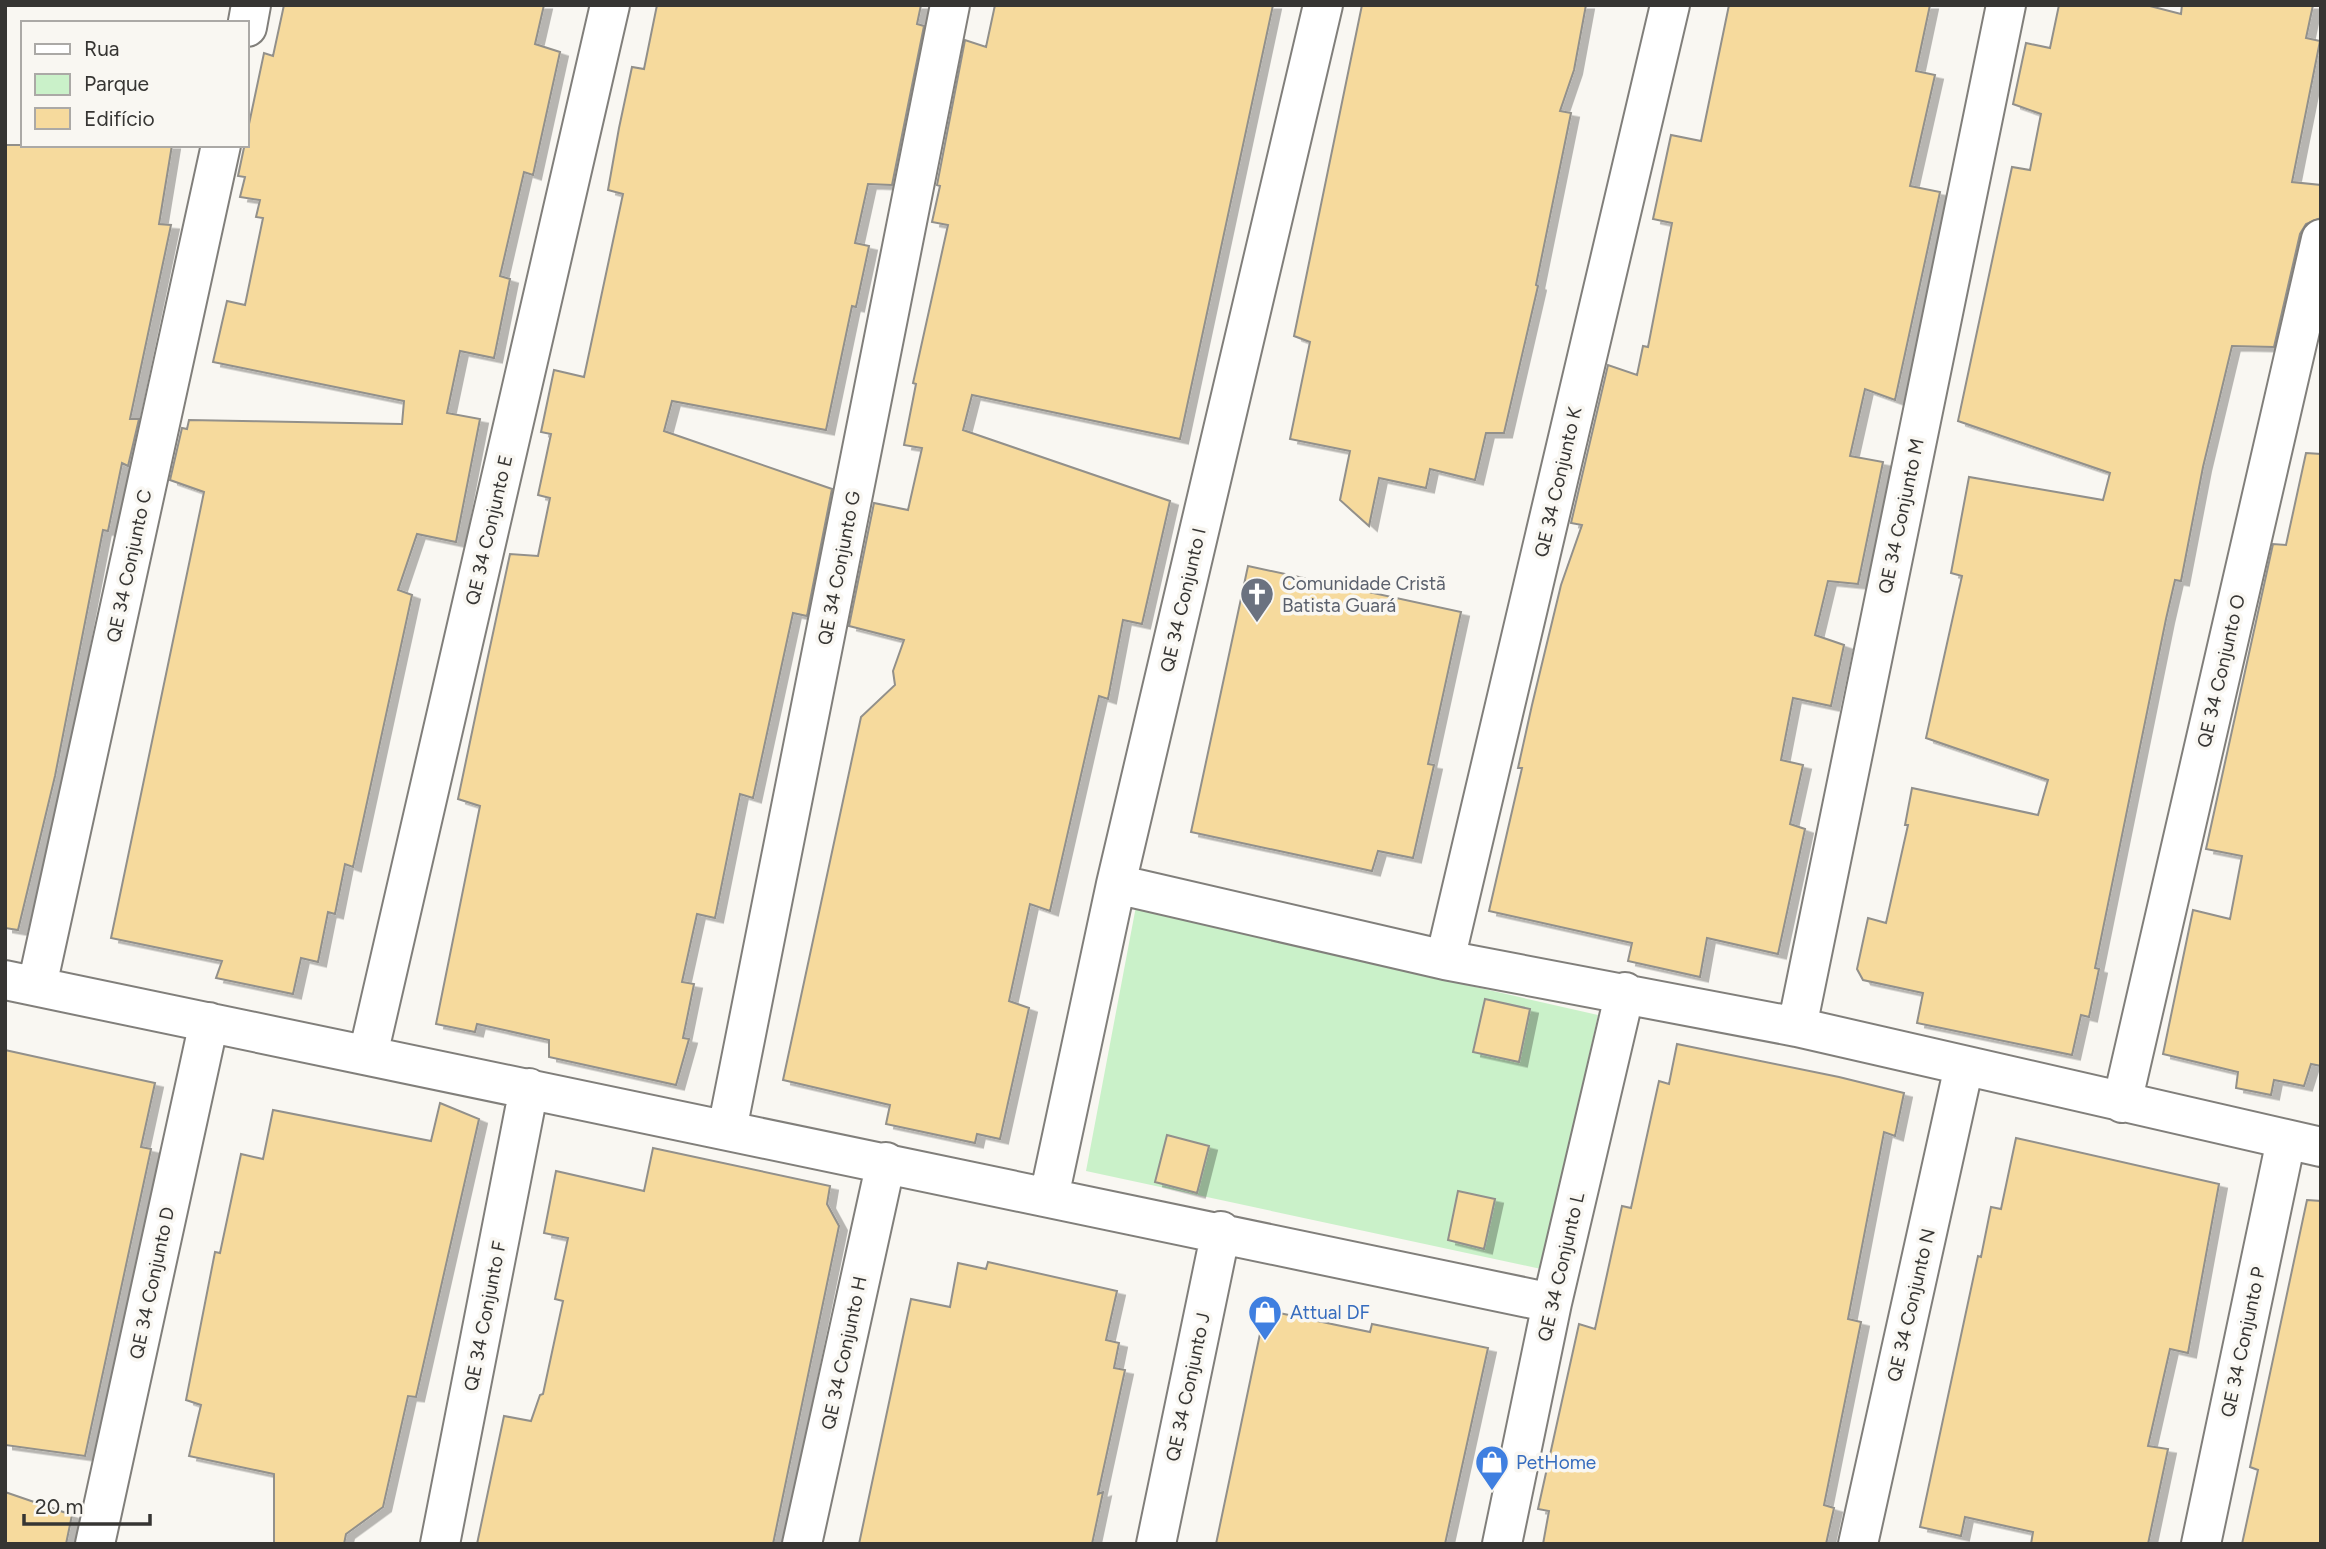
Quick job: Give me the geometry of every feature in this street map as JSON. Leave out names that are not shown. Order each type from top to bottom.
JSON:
[{"type":"street","name":"QE 34 Conjunto E","points":[[368,1055],[610,5]]},
{"type":"street","name":"QE 34 Conjunto G","points":[[727,1130],[950,5]]},
{"type":"street","name":"QE 34 Conjunto I","points":[[1049,1197],[1116,884],[1323,5]]},
{"type":"street","name":"QE 34 Conjunto K","points":[[1445,960],[1671,5]]},
{"type":"street","name":"QE 34 Conjunto M","points":[[1797,1027],[2006,5]]},
{"type":"street","name":"QE 34 Conjunto C","points":[[21,983],[221,147]]},
{"type":"street","name":"QE 34 Conjunto O","points":[[2122,1103],[2321,239]]},
{"type":"street","points":[[1116,884],[1445,960],[1625,992],[1797,1027],[2303,1143]]},
{"type":"street","points":[[21,983],[1221,1231],[1552,1303]]},
{"type":"street","name":"QE 34 Conjunto L","points":[[1502,1544],[1552,1303],[1625,992]]},
{"type":"street","name":"QE 34 Conjunto D","points":[[95,1544],[209,1023]]},
{"type":"street","name":"QE 34 Conjunto N","points":[[1858,1544],[1964,1066]]},
{"type":"street","name":"QE 34 Conjunto F","points":[[440,1544],[529,1088]]},
{"type":"street","name":"QE 34 Conjunto P","points":[[2201,1544],[2303,1143]]},
{"type":"street","name":"QE 34 Conjunto H","points":[[802,1544],[886,1162]]},
{"type":"street","name":"QE 34 Conjunto J","points":[[1156,1544],[1221,1231]]},
{"type":"green space","points":[[1137,901],[1339,956],[1598,1015],[1541,1269],[1086,1171]]},
{"type":"building","points":[[284,5],[544,5],[535,44],[560,52],[533,175],[524,172],[500,276],[510,279],[494,358],[460,351],[447,413],[480,419],[456,542],[417,534],[398,590],[412,595],[353,867],[345,864],[335,914],[328,912],[318,962],[301,958],[293,994],[216,978],[222,961],[111,938],[204,492],[170,480],[182,428],[187,429],[189,420],[402,424],[404,401],[213,362],[227,301],[245,305],[263,218],[256,217],[260,200],[240,197],[245,177],[238,176],[244,147],[248,147],[248,129],[264,53],[273,56]]},
{"type":"building","points":[[657,5],[921,5],[917,24],[924,26],[892,185],[868,184],[855,243],[869,246],[856,307],[852,306],[826,430],[672,401],[664,431],[832,489],[807,616],[793,613],[753,798],[740,794],[715,918],[697,914],[682,982],[694,984],[683,1038],[689,1039],[676,1085],[549,1057],[549,1040],[477,1024],[475,1032],[436,1024],[480,806],[458,799],[510,554],[538,556],[550,498],[538,495],[551,434],[541,432],[554,370],[584,377],[623,194],[608,190],[619,128],[632,67],[644,69]]},
{"type":"building","points":[[995,5],[1273,5],[1180,439],[972,395],[963,430],[1170,501],[1142,624],[1123,620],[1108,699],[1099,696],[1050,911],[1030,904],[1009,1001],[1029,1008],[1000,1139],[977,1134],[975,1143],[886,1124],[890,1105],[783,1080],[861,717],[895,685],[893,671],[904,640],[849,626],[874,503],[908,510],[922,448],[904,445],[916,384],[913,383],[948,225],[932,222],[940,186],[937,185],[965,40],[986,47]]},
{"type":"building","points":[[1362,5],[1586,5],[1574,70],[1560,111],[1571,113],[1536,285],[1538,286],[1504,433],[1486,433],[1475,480],[1430,469],[1426,488],[1379,478],[1369,526],[1340,500],[1350,451],[1290,439],[1310,342],[1294,336]]},
{"type":"building","points":[[1729,5],[1930,5],[1916,71],[1935,75],[1910,186],[1940,192],[1895,400],[1865,389],[1850,456],[1883,462],[1858,584],[1828,581],[1815,635],[1844,645],[1831,706],[1793,698],[1781,760],[1803,765],[1790,824],[1805,829],[1778,954],[1707,938],[1700,977],[1628,961],[1632,943],[1489,911],[1522,768],[1518,768],[1532,705],[1561,585],[1582,525],[1571,523],[1608,365],[1637,375],[1643,346],[1648,347],[1672,223],[1653,219],[1671,135],[1701,141]]},
{"type":"building","points":[[2059,5],[2146,5],[2181,14],[2182,5],[2313,5],[2306,38],[2320,41],[2292,182],[2321,185],[2321,218],[2306,224],[2300,234],[2274,347],[2232,346],[2203,467],[2181,581],[2175,580],[2166,619],[2095,968],[2099,969],[2089,1017],[2081,1015],[2072,1055],[1917,1023],[1923,993],[1863,980],[1857,969],[1868,918],[1886,923],[1908,825],[1905,825],[1912,788],[2038,815],[2048,780],[1926,738],[1962,576],[1951,573],[1969,477],[2103,500],[2110,473],[1958,421],[2012,167],[2030,170],[2041,114],[2013,104],[2026,43],[2050,48]]},
{"type":"building","points":[[5,145],[172,147],[159,224],[171,225],[130,419],[139,419],[128,466],[122,463],[108,531],[103,530],[55,776],[18,930],[5,928]]},
{"type":"building","points":[[2306,453],[2321,454],[2321,1066],[2311,1064],[2304,1086],[2274,1080],[2271,1095],[2236,1088],[2238,1072],[2163,1054],[2193,910],[2230,919],[2242,856],[2206,849],[2273,544],[2286,545]]},
{"type":"building","points":[[1248,566],[1461,612],[1428,764],[1434,765],[1413,858],[1378,851],[1372,871],[1191,832]]},
{"type":"building","points":[[1485,999],[1530,1009],[1519,1062],[1473,1052]]},
{"type":"building","points":[[1677,1044],[1904,1093],[1895,1136],[1884,1132],[1848,1319],[1861,1322],[1824,1505],[1834,1508],[1826,1544],[1543,1544],[1549,1511],[1538,1509],[1579,1324],[1595,1329],[1622,1206],[1631,1208],[1659,1081],[1669,1084]]},
{"type":"building","points":[[5,1050],[155,1083],[141,1147],[151,1149],[85,1456],[5,1445]]},
{"type":"building","points":[[440,1103],[479,1119],[416,1397],[408,1396],[383,1507],[346,1534],[344,1544],[274,1544],[274,1474],[189,1456],[201,1405],[186,1400],[215,1252],[220,1253],[241,1154],[263,1159],[273,1110],[431,1141]]},
{"type":"building","points":[[1167,1135],[1209,1146],[1197,1193],[1155,1182]]},
{"type":"building","points":[[2016,1138],[2219,1184],[2188,1353],[2170,1349],[2148,1446],[2168,1449],[2148,1544],[2031,1544],[2033,1532],[1965,1517],[1961,1536],[1920,1527],[1978,1256],[1981,1257],[1991,1207],[2001,1209]]},
{"type":"building","points":[[653,1148],[830,1186],[827,1204],[839,1226],[773,1544],[477,1544],[504,1416],[531,1421],[540,1395],[543,1394],[563,1301],[555,1299],[568,1238],[544,1233],[556,1171],[644,1191]]},
{"type":"building","points":[[1458,1191],[1495,1199],[1484,1249],[1448,1240]]},
{"type":"building","points":[[2307,1200],[2321,1201],[2321,1544],[2242,1544],[2258,1470],[2250,1467]]},
{"type":"building","points":[[988,1262],[1117,1291],[1106,1340],[1119,1343],[1114,1368],[1125,1370],[1098,1494],[1103,1492],[1092,1544],[859,1544],[911,1299],[950,1307],[958,1263],[986,1269]]},
{"type":"building","points":[[1265,1310],[1370,1332],[1372,1324],[1488,1348],[1445,1544],[1216,1544]]},
{"type":"building","points":[[5,1492],[72,1515],[66,1544],[5,1544]]},
{"type":"place","name":"Comunidade Cristã Batista Guará","points":[[1257,624]]},
{"type":"place","name":"Attual DF","points":[[1265,1342]]},
{"type":"place","name":"PetHome","points":[[1492,1492]]}]
